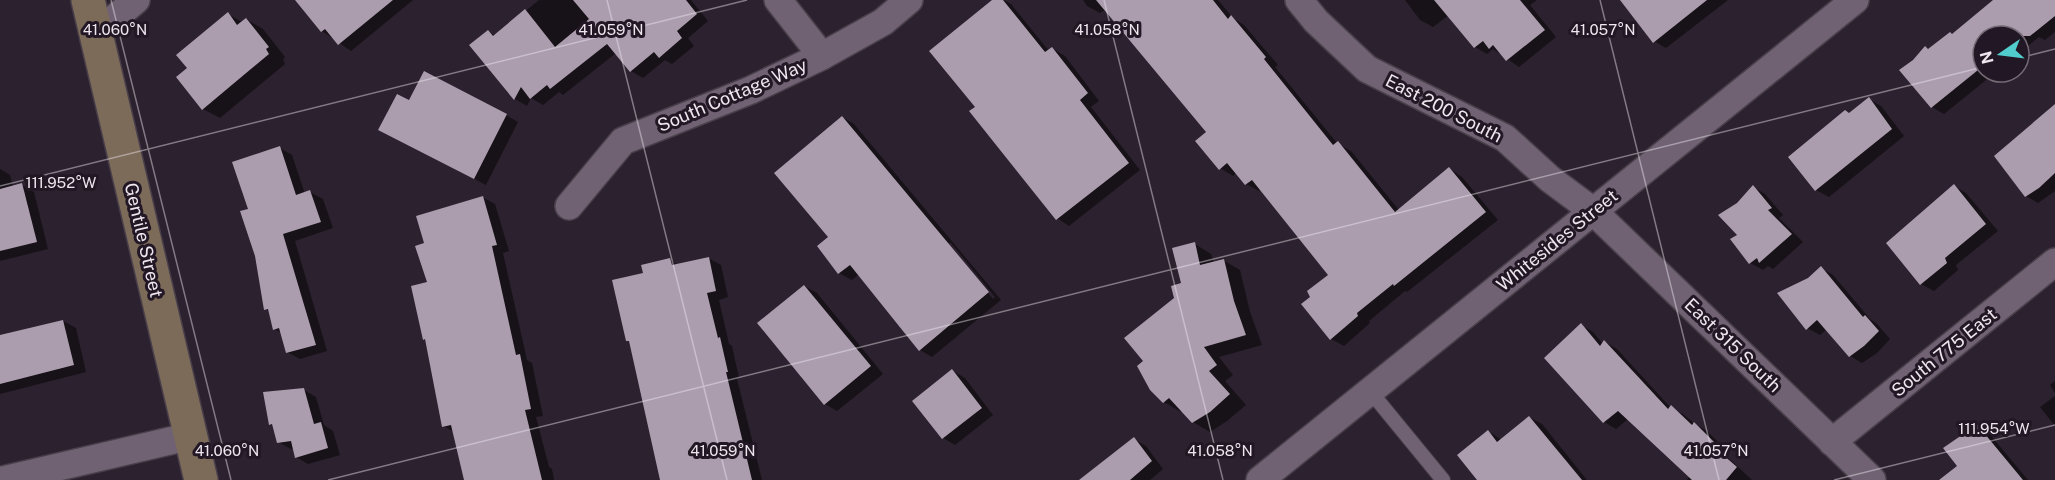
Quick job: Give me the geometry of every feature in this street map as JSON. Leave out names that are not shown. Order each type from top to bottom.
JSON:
[{"type":"main road","name":"Gentile Street","points":[[88,0],[201,480]]},
{"type":"street","points":[[96,34],[136,0]]},
{"type":"street","points":[[778,0],[822,56]]},
{"type":"street","name":"South Cottage Way","points":[[569,206],[623,141],[751,90],[822,56],[883,22],[909,0]]},
{"type":"street","name":"East 200 South","points":[[1299,0],[1316,21],[1367,69],[1505,138],[1551,179],[1593,211]]},
{"type":"street","name":"Whitesides Street","points":[[1260,480],[1855,0]]},
{"type":"street","name":"East 315 South","points":[[1593,211],[1872,480]]},
{"type":"street","name":"South 775 East","points":[[1832,442],[2055,262]]},
{"type":"street","points":[[3,480],[191,436]]},
{"type":"lane","points":[[1370,391],[1443,480]]},
{"type":"building","points":[[295,0],[393,0],[338,45],[325,29],[321,32]]},
{"type":"building","points":[[573,0],[686,0],[697,14],[677,31],[682,38],[659,58],[654,52],[630,72],[607,44],[550,89],[547,85],[530,99],[521,87],[514,100],[469,45],[488,30],[493,36],[525,9],[555,47],[589,19]]},
{"type":"building","points":[[992,0],[1003,0],[1045,52],[1052,47],[1088,93],[1080,100],[1129,163],[1056,220],[969,111],[975,107],[929,51]]},
{"type":"building","points":[[1096,0],[1213,0],[1228,19],[1231,15],[1333,145],[1338,141],[1395,212],[1449,167],[1486,212],[1357,313],[1358,316],[1330,340],[1301,304],[1310,297],[1307,291],[1328,275],[1252,180],[1245,185],[1227,163],[1219,170],[1195,141],[1206,132]]},
{"type":"building","points":[[1434,0],[1520,0],[1545,30],[1506,61],[1493,45],[1489,49],[1483,41],[1474,48]]},
{"type":"building","points":[[1620,0],[1707,0],[1653,43]]},
{"type":"building","points":[[1993,0],[2055,0],[2055,16],[2031,35],[2031,24],[1971,24],[1971,76],[1931,108],[1899,70],[1913,60],[1925,46],[1928,49],[1950,32],[1952,34]]},
{"type":"building","points":[[228,12],[237,25],[246,18],[269,47],[266,49],[269,54],[202,110],[176,77],[187,68],[176,55]]},
{"type":"building","points":[[424,71],[507,114],[474,179],[378,130],[397,94],[409,100]]},
{"type":"building","points":[[1869,97],[1892,129],[1815,191],[1788,157],[1845,110],[1849,113]]},
{"type":"building","points":[[2055,104],[2055,173],[2025,197],[1994,156]]},
{"type":"building","points":[[842,116],[989,292],[919,351],[850,265],[838,274],[817,246],[828,237],[774,173]]},
{"type":"building","points":[[280,146],[296,195],[310,190],[321,222],[283,234],[316,345],[286,353],[279,328],[273,330],[268,309],[264,310],[255,256],[240,211],[248,209],[232,162]]},
{"type":"building","points":[[22,183],[37,242],[0,251],[0,189]]},
{"type":"building","points":[[1954,184],[1986,224],[1945,258],[1947,263],[1920,285],[1886,243]]},
{"type":"building","points":[[1753,185],[1772,208],[1768,210],[1792,234],[1759,263],[1757,258],[1749,264],[1730,239],[1737,235],[1718,215],[1737,203]]},
{"type":"building","points":[[483,196],[497,245],[492,246],[516,355],[520,354],[531,409],[525,410],[542,480],[464,480],[451,425],[442,427],[425,339],[423,340],[411,286],[427,282],[415,246],[424,243],[416,216]]},
{"type":"building","points":[[1195,242],[1200,265],[1224,259],[1234,301],[1246,335],[1204,347],[1217,365],[1209,371],[1230,394],[1210,412],[1192,423],[1169,398],[1163,403],[1150,390],[1137,366],[1143,361],[1124,338],[1174,298],[1171,286],[1181,283],[1172,248]]},
{"type":"building","points":[[709,257],[716,291],[707,293],[718,338],[720,337],[752,480],[660,480],[629,341],[626,341],[612,280],[643,273],[641,265],[670,258],[672,265]]},
{"type":"building","points":[[1821,266],[1863,317],[1865,315],[1879,331],[1849,357],[1817,320],[1806,330],[1777,293],[1808,278]]},
{"type":"building","points":[[804,285],[871,366],[824,405],[757,323]]},
{"type":"building","points":[[63,320],[74,365],[0,384],[0,335]]},
{"type":"building","points":[[1581,323],[1600,346],[1604,340],[1668,409],[1671,405],[1692,425],[1694,422],[1716,444],[1714,447],[1737,467],[1726,480],[1692,480],[1618,411],[1603,423],[1544,358]]},
{"type":"building","points":[[952,369],[982,408],[942,439],[912,401]]},
{"type":"building","points":[[304,388],[314,424],[321,422],[328,448],[295,458],[291,441],[277,443],[272,424],[269,425],[263,392]]},
{"type":"building","points":[[1529,416],[1582,480],[1477,480],[1457,455],[1488,430],[1497,442]]},
{"type":"building","points":[[1975,422],[2023,480],[1939,480],[1957,466],[1943,448]]},
{"type":"building","points":[[1134,437],[1152,461],[1130,480],[1079,480]]}]
